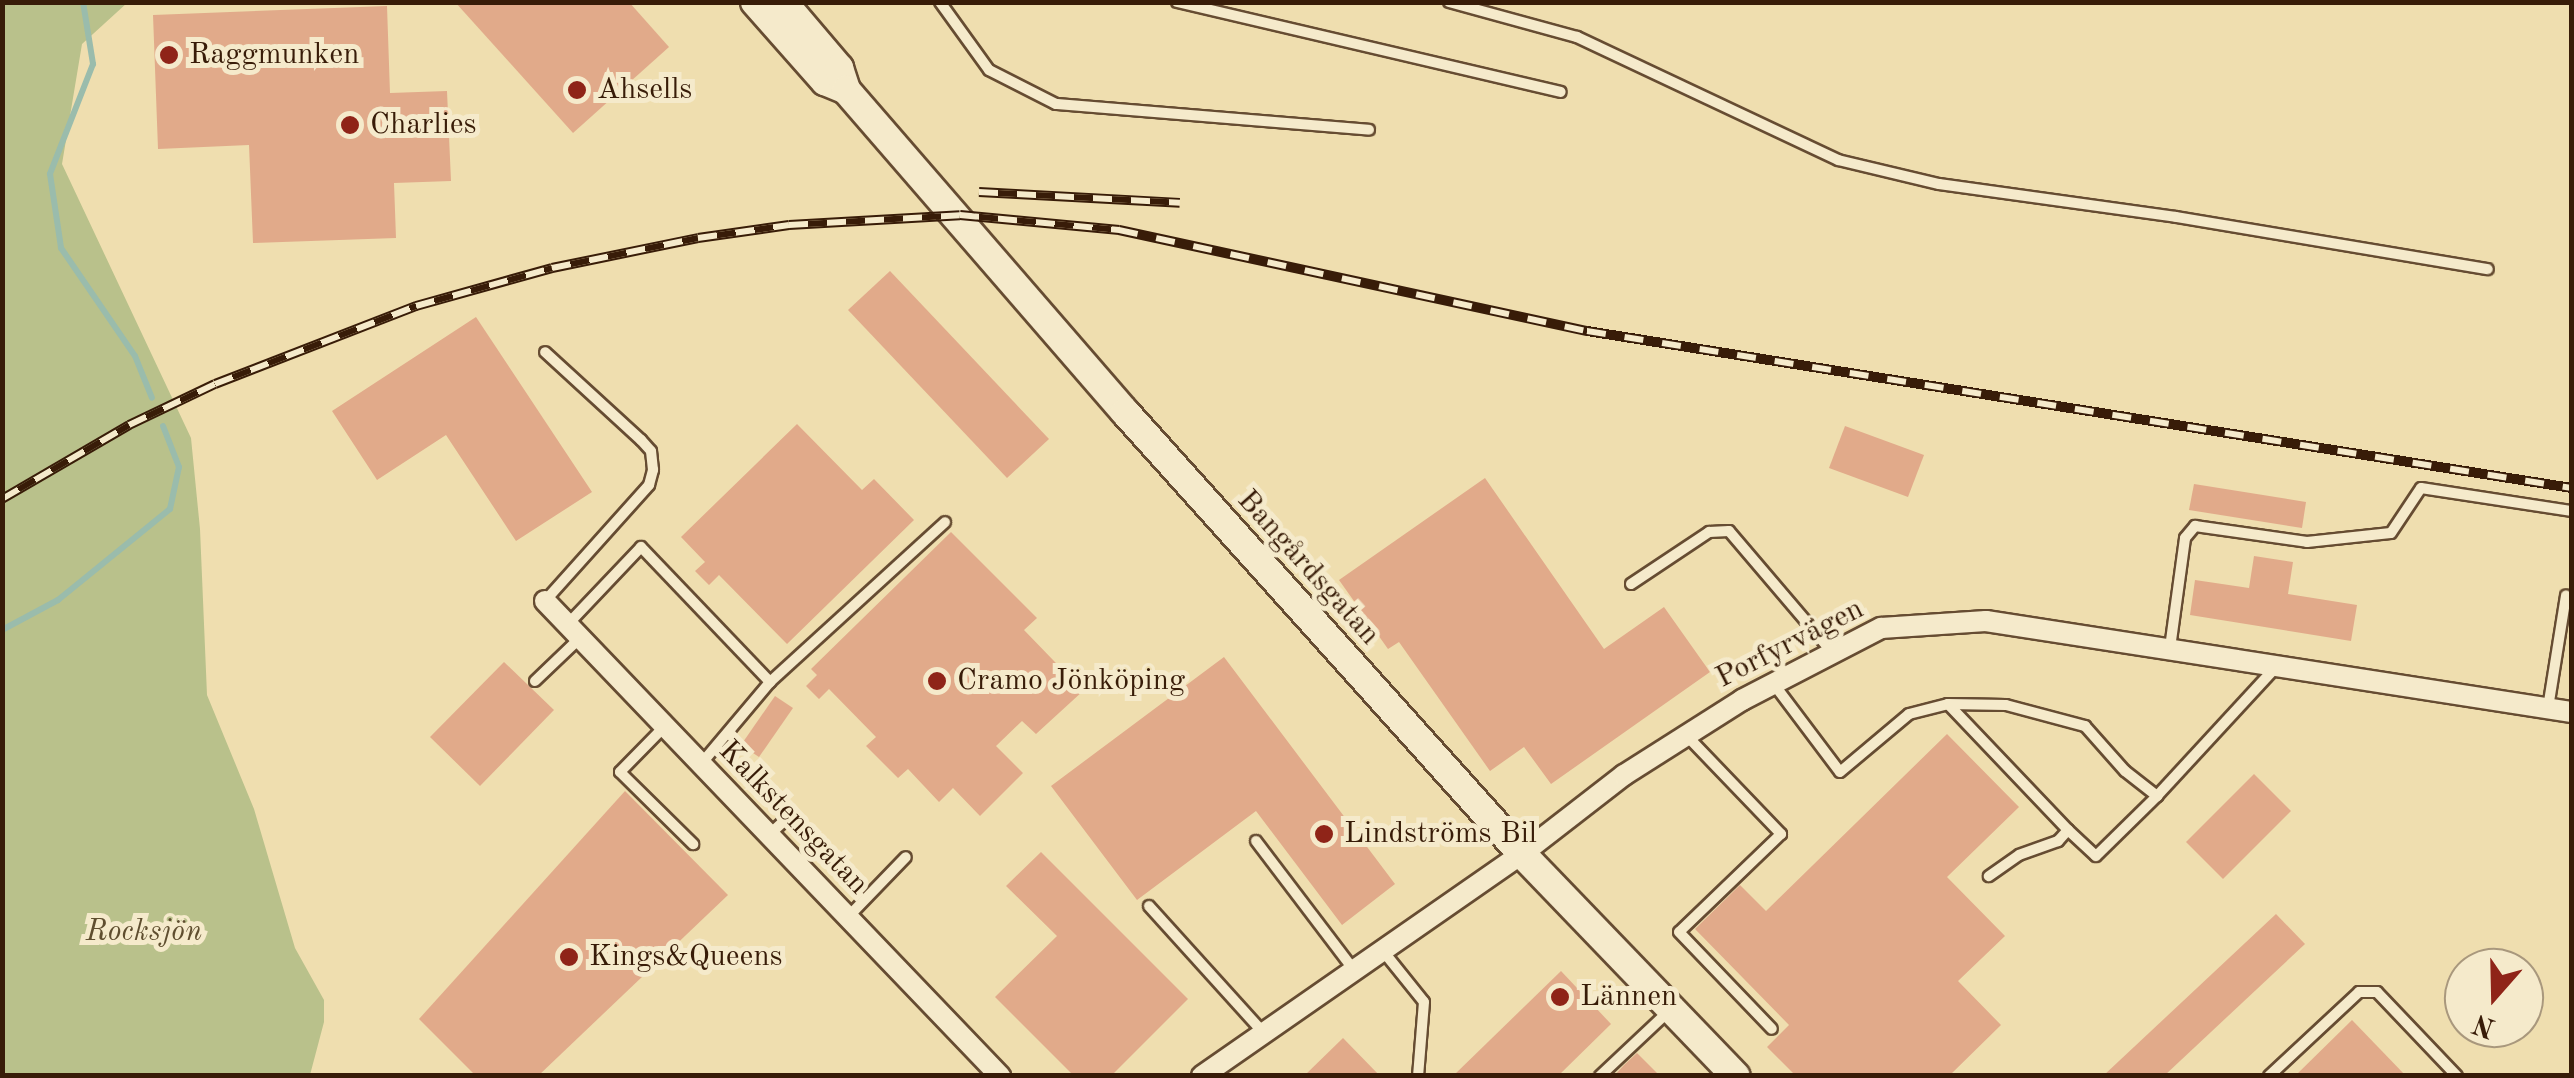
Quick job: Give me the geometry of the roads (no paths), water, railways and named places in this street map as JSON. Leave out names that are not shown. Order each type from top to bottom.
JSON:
[{"type":"main road","name":"Bangårdsgatan","points":[[754,2],[825,80],[846,90]]},
{"type":"main road","name":"Bangårdsgatan","points":[[783,2],[839,68],[846,90],[1138,427],[1522,854],[1736,1076]]},
{"type":"street","name":"Kalkstensgatan","points":[[545,601],[1000,1076]]},
{"type":"street","name":"Porfyrvägen","points":[[1202,1076],[1522,854],[1624,775],[1773,682],[1881,628],[1986,620],[2572,712]]},
{"type":"lane","name":"Bangårdsgatan","points":[[765,2],[846,90]]},
{"type":"lane","points":[[940,2],[989,70],[1056,104],[1369,130]]},
{"type":"lane","points":[[1176,2],[1561,92]]},
{"type":"lane","points":[[1449,2],[1577,37],[1838,160],[1939,184],[2176,217],[2488,269]]},
{"type":"lane","points":[[545,601],[649,485],[653,470],[651,451],[546,352]]},
{"type":"lane","points":[[2170,648],[2185,538],[2195,526],[2306,542],[2391,533],[2422,488],[2572,512]]},
{"type":"lane","points":[[700,765],[770,682],[944,522]]},
{"type":"lane","points":[[1631,584],[1708,532],[1729,531],[1831,652]]},
{"type":"lane","points":[[535,681],[641,546],[770,682]]},
{"type":"lane","points":[[2548,708],[2566,595]]},
{"type":"lane","points":[[1948,704],[2096,856],[2278,665]]},
{"type":"lane","points":[[1773,682],[1840,772],[1909,714],[1948,704],[2006,705],[2084,726],[2125,771],[2157,796]]},
{"type":"lane","points":[[664,727],[620,772],[694,844]]},
{"type":"lane","points":[[1686,735],[1782,834],[1679,932],[1772,1029]]},
{"type":"lane","points":[[768,836],[788,816]]},
{"type":"lane","points":[[1989,876],[2020,856],[2058,841],[2068,830]]},
{"type":"lane","points":[[1256,841],[1354,970]]},
{"type":"lane","points":[[847,918],[906,857]]},
{"type":"lane","points":[[1149,906],[1264,1032]]},
{"type":"lane","points":[[1382,950],[1424,1002],[1418,1076]]},
{"type":"lane","points":[[2268,1076],[2359,992],[2377,992],[2456,1076]]},
{"type":"lane","points":[[1600,1076],[1672,1008]]},
{"type":"waterway","points":[[83,2],[93,64],[50,174],[61,248],[135,356],[152,398]]},
{"type":"waterway","points":[[2,630],[58,600],[170,509],[179,467],[163,426]]},
{"type":"railway","points":[[979,192],[1180,203]]},
{"type":"railway","points":[[2,499],[129,425],[215,384],[416,306],[552,268],[698,238],[789,225],[960,215],[1119,230],[1587,331],[2572,488]]},
{"type":"place","name":"Raggmunken","points":[[169,55]]},
{"type":"place","name":"Ahsells","points":[[577,90]]},
{"type":"place","name":"Charlies","points":[[350,125]]},
{"type":"place","name":"Cramo Jönköping","points":[[937,681]]},
{"type":"place","name":"Lindströms Bil","points":[[1324,834]]},
{"type":"place","name":"Kings&Queens","points":[[569,957]]},
{"type":"place","name":"Lännen","points":[[1560,997]]},
{"type":"park label","name":"Rocksjön","points":[[144,932]]}]
